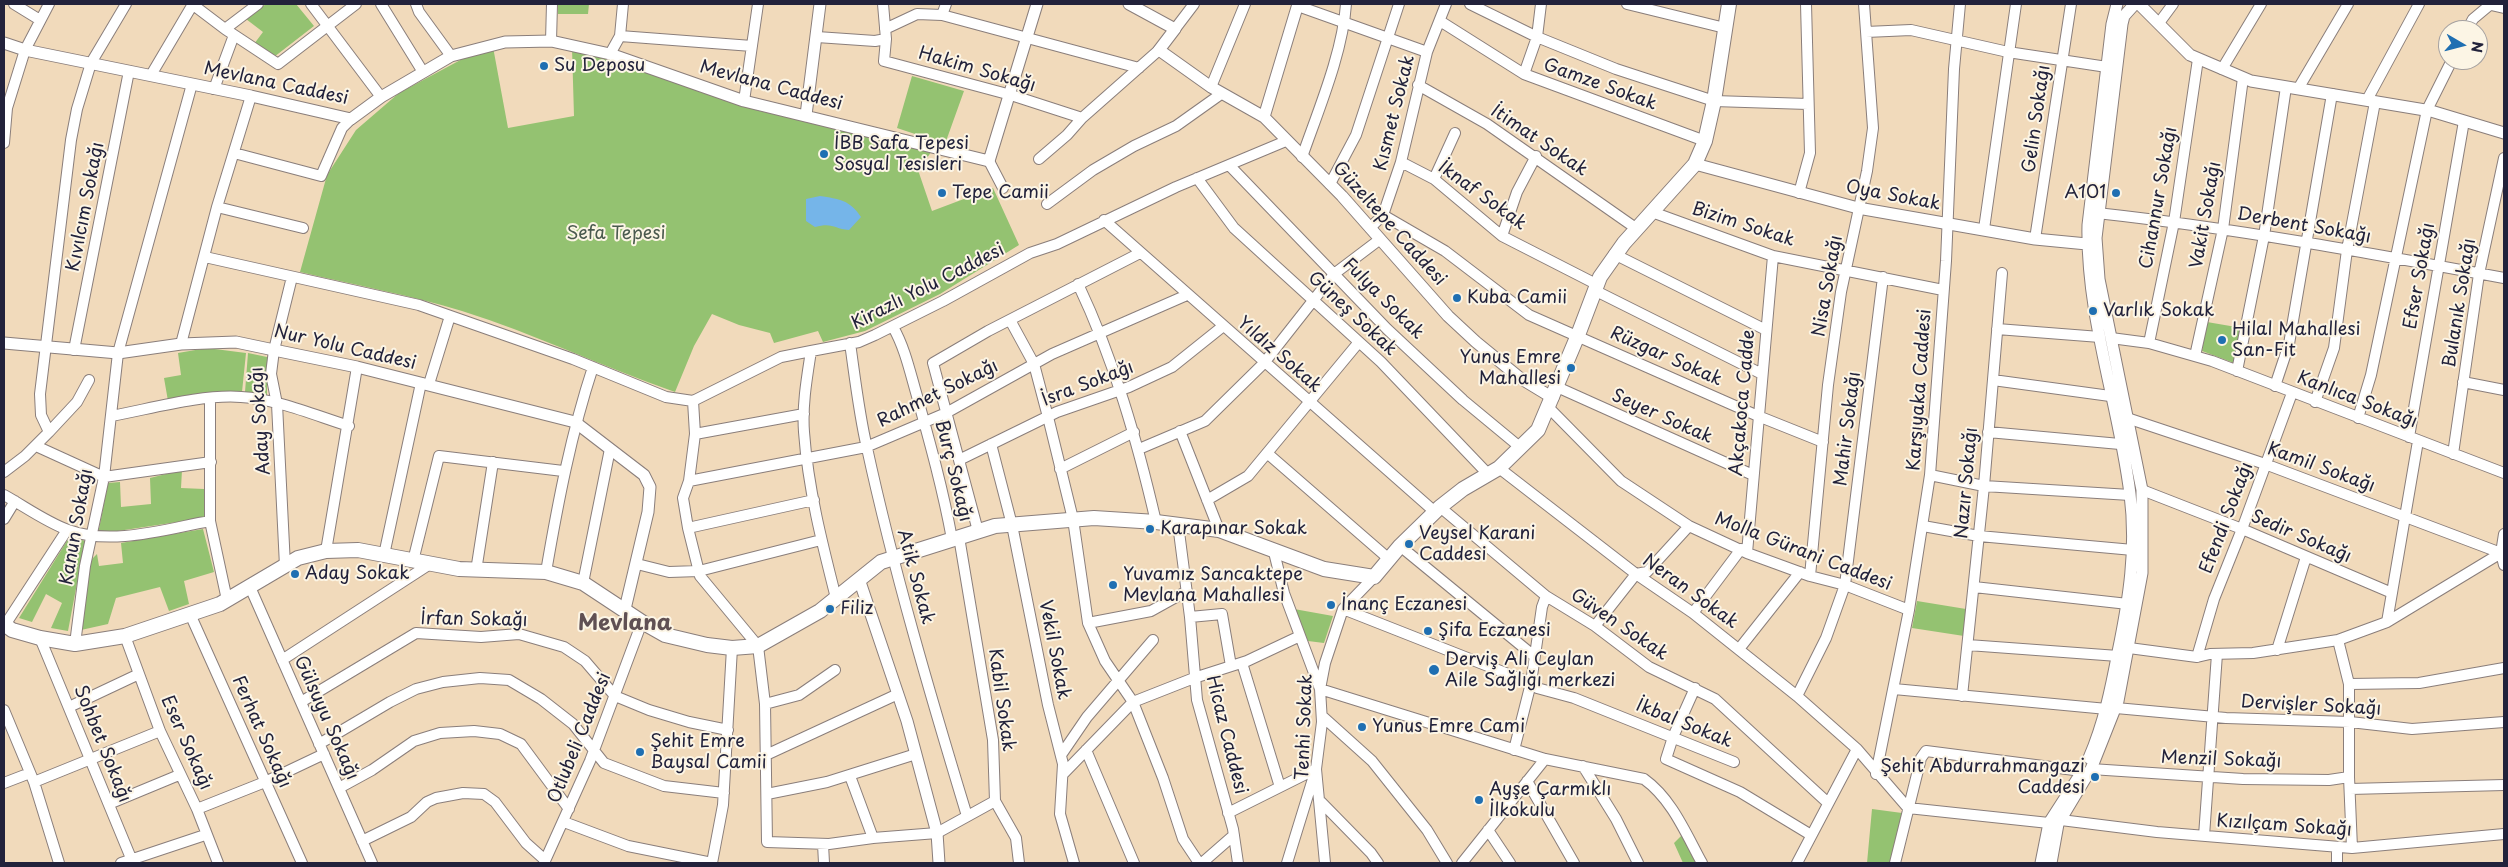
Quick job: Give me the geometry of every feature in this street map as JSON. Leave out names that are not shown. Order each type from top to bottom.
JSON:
[{"type":"main road","points":[[5,624],[12,630],[40,638],[74,644],[125,636],[226,600],[298,558],[326,551],[358,550],[476,571],[546,572],[583,582],[642,622],[665,635],[707,645],[732,648],[758,646],[820,610],[881,562],[995,526],[1094,518],[1178,524],[1220,530],[1274,552],[1336,572],[1374,577],[1400,546],[1438,510],[1521,448],[1538,430],[1578,336],[1595,287],[1614,254],[1695,164],[1705,141],[1714,101],[1729,4]]},
{"type":"street","points":[[14,4],[40,20]]},
{"type":"street","points":[[4,143],[5,108],[25,50],[49,4]]},
{"type":"street","points":[[49,432],[41,415],[40,394],[44,348],[71,140],[77,110],[91,63],[126,4]]},
{"type":"street","points":[[151,75],[192,4],[278,64],[356,4]]},
{"type":"street","points":[[214,88],[230,32],[258,4]]},
{"type":"street","points":[[311,4],[381,97]]},
{"type":"street","points":[[381,4],[423,72]]},
{"type":"street","points":[[416,4],[419,12],[451,56]]},
{"type":"street","points":[[552,4],[552,41]]},
{"type":"street","points":[[610,54],[620,36],[623,4]]},
{"type":"street","points":[[744,101],[758,4]]},
{"type":"street","points":[[806,115],[820,4]]},
{"type":"street","points":[[883,4],[886,34]]},
{"type":"street","points":[[942,15],[946,4]]},
{"type":"street","points":[[1003,188],[989,161],[1029,37],[1037,4]]},
{"type":"street","points":[[1129,4],[1175,29]]},
{"type":"street","points":[[1039,159],[1159,50],[1194,4]]},
{"type":"street","points":[[1211,87],[1245,4]]},
{"type":"street","points":[[1302,157],[1321,104],[1345,22],[1346,4]]},
{"type":"street","points":[[1330,184],[1356,135],[1399,4]]},
{"type":"street","name":"Kısmet Sokak","points":[[1370,228],[1383,215],[1401,162],[1427,52],[1446,4]]},
{"type":"street","points":[[1470,4],[1537,37],[1616,69],[1714,101],[1808,104]]},
{"type":"street","name":"Gamze Sokak","points":[[1541,4],[1537,37],[1524,74],[1705,141]]},
{"type":"street","points":[[1627,4],[1725,28]]},
{"type":"street","points":[[1799,193],[1810,153],[1806,4]]},
{"type":"street","name":"Nisa Sokağı","points":[[1805,574],[1830,376],[1846,269],[1873,128],[1864,4]]},
{"type":"street","name":"Karşıyaka Caddesi","points":[[1876,774],[1910,610],[1930,475],[1947,224],[1956,40],[1960,4]]},
{"type":"street","points":[[1984,229],[2016,4]]},
{"type":"street","name":"Gelin Sokağı","points":[[2036,239],[2071,4]]},
{"type":"street","points":[[2051,863],[2056,829],[2087,770],[2111,709],[2128,648],[2142,573],[2142,490],[2123,398],[2091,294],[2087,244],[2112,24],[2117,4]]},
{"type":"street","points":[[2111,709],[2118,656],[2128,604],[2133,550],[2130,495],[2110,396],[2096,238],[2097,213],[2124,16],[2134,4],[2159,23],[2190,55],[2243,78],[2427,110],[2504,133]]},
{"type":"street","points":[[2159,23],[2173,4]]},
{"type":"street","points":[[2222,69],[2261,4]]},
{"type":"street","points":[[2298,89],[2348,4]]},
{"type":"street","points":[[2316,402],[2334,348],[2347,250],[2371,101],[2419,4]]},
{"type":"street","points":[[1264,117],[1298,5],[1427,52]]},
{"type":"street","points":[[2472,20],[2491,5],[2504,8]]},
{"type":"street","points":[[817,38],[875,41],[916,14],[942,15],[1139,68]]},
{"type":"street","points":[[1440,20],[1524,74]]},
{"type":"street","points":[[1866,32],[1911,30],[2008,52],[2107,67]]},
{"type":"street","name":"Hakim Sokağı","points":[[886,34],[884,60],[1011,95],[1082,118]]},
{"type":"street","points":[[620,36],[752,46]]},
{"type":"street","name":"Mevlana Caddesi","points":[[4,43],[25,50],[214,88],[350,120],[381,97],[451,56],[505,42],[552,41],[610,54],[744,101],[989,161]]},
{"type":"street","name":"Güzeltepe Caddesi","points":[[1159,50],[1211,87],[1264,117],[1286,142],[1330,184],[1448,316],[1520,378],[1553,398]]},
{"type":"street","name":"Cihannur Sokağı","points":[[2149,342],[2174,222],[2198,59]]},
{"type":"street","points":[[2358,418],[2371,374],[2394,258],[2427,110],[2447,70]]},
{"type":"street","name":"Kıvılcım Sokağı","points":[[74,350],[128,71]]},
{"type":"street","name":"Vakit Sokağı","points":[[2195,356],[2223,229],[2243,78]]},
{"type":"street","name":"Kanun Sokağı","points":[[74,644],[85,566],[104,477],[118,353],[192,84]]},
{"type":"street","name":"İtimat Sokak","points":[[1418,85],[1487,124],[1536,156],[1636,229]]},
{"type":"street","points":[[2237,371],[2264,236],[2286,87]]},
{"type":"street","points":[[1047,204],[1093,170],[1134,146],[1176,126],[1222,94]]},
{"type":"street","points":[[2275,386],[2289,344],[2308,243],[2332,94]]},
{"type":"street","points":[[182,344],[216,207],[251,96]]},
{"type":"street","points":[[234,153],[321,176],[342,128],[350,120]]},
{"type":"street","name":"Efser Sokağı","points":[[2386,622],[2406,517],[2414,439],[2438,266],[2464,121]]},
{"type":"street","points":[[1434,179],[1456,133]]},
{"type":"street","name":"Kirazlı Yolu Caddesi","points":[[693,402],[781,357],[859,342],[893,327],[1030,254],[1057,244],[1104,220],[1198,178],[1286,142]]},
{"type":"street","points":[[1502,236],[1517,192],[1536,156]]},
{"type":"street","name":"Bulanık Sokağı","points":[[2453,454],[2480,274],[2504,158]]},
{"type":"street","name":"İknaf Sokak","points":[[1401,162],[1434,179],[1502,236],[1762,374]]},
{"type":"street","name":"Oya Sokak","points":[[1695,164],[1858,208],[2036,239],[2087,244]]},
{"type":"street","name":"Fulya Sokak","points":[[1229,165],[1387,329],[1456,394],[1521,448]]},
{"type":"street","name":"Güneş Sokak","points":[[1198,178],[1234,228],[1359,342],[1493,470]]},
{"type":"street","points":[[216,207],[303,228]]},
{"type":"street","name":"Bizim Sokak","points":[[1652,212],[1773,256],[1846,269],[1943,290]]},
{"type":"street","name":"Derbent Sokağı","points":[[2097,213],[2223,229],[2504,278]]},
{"type":"street","name":"Rüzgar Sokak","points":[[1383,215],[1445,252],[1529,315],[1758,416],[1823,442]]},
{"type":"street","name":"Yıldız Sokak","points":[[1104,220],[1222,327],[1438,510]]},
{"type":"street","points":[[1139,449],[1205,420],[1264,363],[1334,274],[1379,240]]},
{"type":"street","points":[[978,531],[933,363],[1010,320],[1140,253]]},
{"type":"street","points":[[1614,254],[1766,330]]},
{"type":"street","name":"Akçakoca Cadde","points":[[1744,551],[1754,475],[1773,256]]},
{"type":"street","points":[[205,257],[419,305],[593,367],[666,398],[693,402],[695,434],[689,481],[683,498],[688,528],[700,576],[758,646],[765,704],[766,842],[823,844],[937,833],[995,801]]},
{"type":"street","name":"Nazır Sokağı","points":[[1962,696],[1984,486],[2002,273]]},
{"type":"street","name":"Aday Sokağı","points":[[285,566],[277,404],[271,374],[274,350],[292,276]]},
{"type":"street","name":"Mahir Sokağı","points":[[1797,696],[1826,638],[1845,585],[1883,277]]},
{"type":"street","points":[[1078,284],[1101,332],[1134,432],[1156,522]]},
{"type":"street","name":"Rahmet Sokağı","points":[[689,481],[807,456],[866,447],[946,413],[1034,364],[1101,332],[1187,295]]},
{"type":"street","points":[[384,555],[425,383],[450,316]]},
{"type":"street","points":[[1010,320],[1034,364],[1048,416],[1073,520],[1088,623],[1105,661],[1134,702],[1184,839],[1200,863],[1234,835]]},
{"type":"street","name":"Burç Sokağı","points":[[893,327],[901,340],[956,538]]},
{"type":"street","name":"İsra Sokağı","points":[[958,460],[1048,416],[1120,391],[1172,367],[1222,327]]},
{"type":"street","name":"Kanlıca Sokağı","points":[[1997,329],[2149,342],[2237,371],[2504,473]]},
{"type":"street","name":"Nur Yolu Caddesi","points":[[4,343],[118,353],[182,344],[236,342],[425,383],[476,399],[525,408],[575,422],[644,475],[650,487],[648,512],[637,564]]},
{"type":"street","points":[[1207,500],[1248,476],[1359,342]]},
{"type":"street","name":"Atik Sokak","points":[[850,343],[866,447],[893,558],[942,738],[966,816]]},
{"type":"street","points":[[811,351],[804,414],[807,456],[822,540],[836,598]]},
{"type":"street","points":[[326,551],[357,367]]},
{"type":"street","points":[[546,572],[575,422],[593,367]]},
{"type":"street","points":[[4,472],[36,446],[77,402],[89,380]]},
{"type":"street","points":[[1992,380],[2123,398]]},
{"type":"street","points":[[2463,382],[2504,390]]},
{"type":"street","name":"Efendi Sokağı","points":[[2197,657],[2214,599],[2292,393]]},
{"type":"street","points":[[111,416],[210,398],[239,396],[277,404],[348,426]]},
{"type":"street","points":[[210,398],[212,462],[210,521],[226,600]]},
{"type":"street","name":"Seyer Sokak","points":[[1553,398],[1754,475]]},
{"type":"street","name":"Molla Gürani Caddesi","points":[[1553,398],[1620,481],[1689,526],[1744,551],[1805,574],[1845,585],[1910,610]]},
{"type":"street","points":[[695,434],[804,414]]},
{"type":"street","name":"Kamil Sokağı","points":[[2127,418],[2266,464],[2501,553]]},
{"type":"street","points":[[1180,431],[1220,530]]},
{"type":"street","points":[[1060,469],[1134,432]]},
{"type":"street","points":[[1988,432],[2120,444]]},
{"type":"street","name":"Vekil Sokak","points":[[991,444],[1012,525],[1048,705],[1061,755],[1063,774],[1060,814],[1074,863]]},
{"type":"street","points":[[36,446],[104,477],[212,462]]},
{"type":"street","points":[[583,582],[610,448]]},
{"type":"street","points":[[1267,453],[1389,559]]},
{"type":"street","points":[[413,561],[439,456],[564,471]]},
{"type":"street","points":[[476,571],[493,462]]},
{"type":"street","name":"Neran Sokak","points":[[1493,470],[1739,648],[1857,749],[1876,774],[1908,808]]},
{"type":"street","points":[[1930,475],[1984,486],[2130,495],[2142,490]]},
{"type":"street","name":"Sedir Sokağı","points":[[2142,490],[2242,529],[2392,593]]},
{"type":"street","points":[[4,495],[67,530],[92,537],[122,536],[210,521]]},
{"type":"street","points":[[688,528],[814,500]]},
{"type":"street","points":[[4,519],[15,501]]},
{"type":"street","name":"Güven Sokak","points":[[1438,510],[1546,596],[1595,626],[1649,667],[1715,699],[1828,803]]},
{"type":"street","name":"Hicaz Caddesi","points":[[1178,524],[1190,617],[1197,700],[1234,835],[1238,863]]},
{"type":"street","points":[[1595,626],[1636,574],[1647,572],[1689,526]]},
{"type":"street","points":[[1923,526],[1979,536],[2133,550]]},
{"type":"street","points":[[5,624],[67,530]]},
{"type":"street","points":[[2504,534],[2501,553],[2504,565]]},
{"type":"street","name":"Kabil Sokak","points":[[956,538],[993,740],[995,801],[1016,838],[1019,863]]},
{"type":"street","points":[[625,609],[637,564],[668,572],[699,571],[822,540]]},
{"type":"street","points":[[1400,546],[1534,656]]},
{"type":"street","points":[[1693,613],[1744,551]]},
{"type":"street","points":[[1274,552],[1284,593],[1320,690],[1514,750],[1644,779],[1652,785],[1675,812],[1702,863]]},
{"type":"street","points":[[1968,646],[2118,656],[2128,648],[2197,657],[2277,650],[2338,640],[2386,622],[2501,553]]},
{"type":"street","points":[[2277,650],[2306,557]]},
{"type":"street","points":[[282,660],[430,564]]},
{"type":"street","points":[[1739,648],[1805,574]]},
{"type":"street","name":"Tenhi Sokak","points":[[1325,863],[1321,802],[1316,769],[1322,716],[1320,690],[1325,663],[1343,609],[1374,577]]},
{"type":"street","points":[[859,580],[898,694],[916,754],[937,833],[939,863]]},
{"type":"street","name":"Gülsuyu Sokağı","points":[[250,587],[372,863]]},
{"type":"street","points":[[1974,588],[2128,604]]},
{"type":"street","points":[[1088,623],[1151,612],[1187,591]]},
{"type":"street","points":[[1514,750],[1531,683],[1534,656],[1546,596]]},
{"type":"street","name":"İkbal Sokak","points":[[1343,609],[1531,683],[1537,688],[1574,698],[1734,762]]},
{"type":"street","name":"Ferhat Sokağı","points":[[190,614],[302,863]]},
{"type":"street","points":[[1190,617],[1222,614],[1231,666]]},
{"type":"street","name":"Otlubeli Caddesi","points":[[545,862],[594,750],[642,622]]},
{"type":"street","name":"İrfan Sokağı","points":[[301,702],[416,633],[481,637],[519,634],[546,640],[564,647],[585,662],[615,696],[681,719],[728,730]]},
{"type":"street","name":"Eser Sokağı","points":[[125,636],[160,731],[179,775],[197,809],[218,863]]},
{"type":"street","points":[[1063,774],[1134,702],[1194,678],[1242,663],[1300,636]]},
{"type":"street","name":"Sohbet Sokağı","points":[[40,638],[132,861]]},
{"type":"street","points":[[1061,755],[1118,680],[1153,640]]},
{"type":"street","points":[[2338,640],[2349,684],[2349,777],[2352,848]]},
{"type":"street","points":[[564,822],[628,846],[712,863],[724,792],[732,648]]},
{"type":"street","points":[[2204,836],[2210,778],[2217,654]]},
{"type":"street","points":[[1242,663],[1280,787]]},
{"type":"street","points":[[2349,684],[2419,682],[2504,668]]},
{"type":"street","points":[[765,704],[799,695],[835,670]]},
{"type":"street","points":[[69,707],[139,674]]},
{"type":"street","points":[[320,744],[390,702],[416,689],[443,682],[480,678],[509,680],[541,699],[573,724],[604,763],[664,786],[724,792]]},
{"type":"street","points":[[1695,688],[1673,737],[1666,759],[1740,792],[1811,835]]},
{"type":"street","name":"Dervişler Sokağı","points":[[1894,689],[2111,709],[2350,722],[2412,729],[2504,722]]},
{"type":"street","points":[[766,755],[898,694]]},
{"type":"street","points":[[4,710],[32,777],[59,863]]},
{"type":"street","points":[[1322,716],[1372,761],[1428,830],[1447,863]]},
{"type":"street","points":[[4,783],[91,760],[160,731]]},
{"type":"street","points":[[339,788],[372,770],[414,741],[440,734],[474,731],[500,734],[521,744],[569,809]]},
{"type":"street","points":[[1797,863],[1857,749]]},
{"type":"street","points":[[1086,750],[1134,863]]},
{"type":"street","name":"Menzil Sokağı","points":[[1908,808],[1922,758],[1926,751],[2087,770],[2210,778],[2329,780],[2349,777]]},
{"type":"street","points":[[197,809],[265,782],[324,754]]},
{"type":"street","points":[[766,794],[850,776],[916,754]]},
{"type":"street","points":[[1462,863],[1545,758]]},
{"type":"street","points":[[1583,766],[1616,819],[1638,863]]},
{"type":"street","points":[[1228,813],[1316,769]]},
{"type":"street","points":[[1287,863],[1316,769]]},
{"type":"street","points":[[2041,863],[2049,823],[2087,770]]},
{"type":"street","points":[[109,804],[179,775]]},
{"type":"street","points":[[850,776],[874,838]]},
{"type":"street","points":[[1527,781],[1574,863]]},
{"type":"street","points":[[2350,789],[2504,785]]},
{"type":"street","points":[[362,841],[411,817],[427,802],[436,798],[463,793],[484,794],[496,802],[526,843],[545,862]]},
{"type":"street","points":[[1321,802],[1371,853],[1378,863]]},
{"type":"street","points":[[1895,863],[1908,808],[2049,823],[2061,820]]},
{"type":"street","name":"Kızılçam Sokağı","points":[[2061,820],[2204,836],[2352,848],[2504,834]]},
{"type":"street","points":[[1488,830],[1510,863]]},
{"type":"street","points":[[120,863],[132,861],[206,835]]},
{"type":"street","points":[[823,844],[824,863]]},
{"type":"street","points":[[2337,847],[2337,863]]},
{"type":"green space","points":[[266,4],[296,4],[314,26],[274,57],[254,44],[263,32],[246,19]]},
{"type":"green space","points":[[558,4],[589,4],[588,14],[558,14]]},
{"type":"green space","name":"Sefa Tepesi","points":[[493,47],[508,128],[574,116],[572,48],[760,111],[932,151],[918,170],[932,211],[993,188],[1019,245],[940,294],[865,331],[823,342],[818,331],[774,343],[770,333],[739,325],[712,314],[694,346],[675,392],[462,311],[402,295],[300,272],[327,175],[356,130],[399,93],[466,57]]},
{"type":"green space","points":[[912,76],[964,91],[945,144],[897,128]]},
{"type":"green space","name":"Hilal Mahallesi San-Fit","points":[[2207,322],[2242,328],[2234,363],[2202,351]]},
{"type":"green space","points":[[207,348],[246,353],[242,392],[213,393],[168,401],[164,378],[181,375],[178,353]]},
{"type":"green space","points":[[248,353],[267,357],[267,396],[245,392]]},
{"type":"green space","points":[[182,470],[181,488],[204,489],[204,518],[98,534],[108,483],[120,482],[121,507],[151,504],[150,478]]},
{"type":"green space","points":[[203,529],[214,572],[184,581],[189,604],[169,611],[160,587],[116,598],[108,624],[81,630],[89,562],[97,554],[99,566],[123,563],[121,543]]},
{"type":"green space","points":[[70,536],[85,541],[68,631],[51,628],[62,603],[46,594],[32,622],[19,618]]},
{"type":"green space","points":[[1917,601],[1966,609],[1964,636],[1912,628]]},
{"type":"green space","points":[[1294,609],[1333,616],[1324,643],[1308,641]]},
{"type":"green space","points":[[1872,809],[1902,813],[1892,863],[1867,863]]},
{"type":"green space","points":[[1683,834],[1700,863],[1683,863],[1674,843]]},
{"type":"water","points":[[820,196],[844,201],[853,207],[861,217],[849,230],[830,225],[815,227],[806,221],[806,199]]},
{"type":"place","name":"Su Deposu","points":[[544,66]]},
{"type":"place","name":"İBB Safa Tepesi Sosyal Tesisleri","points":[[824,154]]},
{"type":"place","name":"Tepe Camii","points":[[942,193]]},
{"type":"place","name":"A101","points":[[2116,193]]},
{"type":"place","name":"Kuba Camii","points":[[1457,298]]},
{"type":"place","name":"Varlık Sokak","points":[[2093,311]]},
{"type":"place","name":"Hilal Mahallesi San-Fit","points":[[2222,340]]},
{"type":"place","name":"Yunus Emre Mahallesi","points":[[1571,368]]},
{"type":"place","name":"Karapınar Sokak","points":[[1150,529]]},
{"type":"place","name":"Veysel Karani Caddesi","points":[[1409,544]]},
{"type":"place","name":"Aday Sokak","points":[[295,574]]},
{"type":"place","name":"Yuvamız Sancaktepe Mevlana Mahallesi","points":[[1113,585]]},
{"type":"place","name":"İnanç Eczanesi","points":[[1331,605]]},
{"type":"place","name":"Filiz","points":[[830,609]]},
{"type":"place","name":"Şifa Eczanesi","points":[[1428,631]]},
{"type":"place","name":"Derviş Ali Ceylan Aile Sağlığı merkezi","points":[[1434,670]]},
{"type":"place","name":"Yunus Emre Cami","points":[[1362,727]]},
{"type":"place","name":"Şehit Emre Baysal Camii","points":[[640,752]]},
{"type":"place","name":"Şehit Abdurrahmangazi Caddesi","points":[[2095,777]]},
{"type":"place","name":"Ayşe Çarmıklı İlkokulu","points":[[1479,800]]},
{"type":"district","name":"Mevlana","points":[[625,624]]}]
